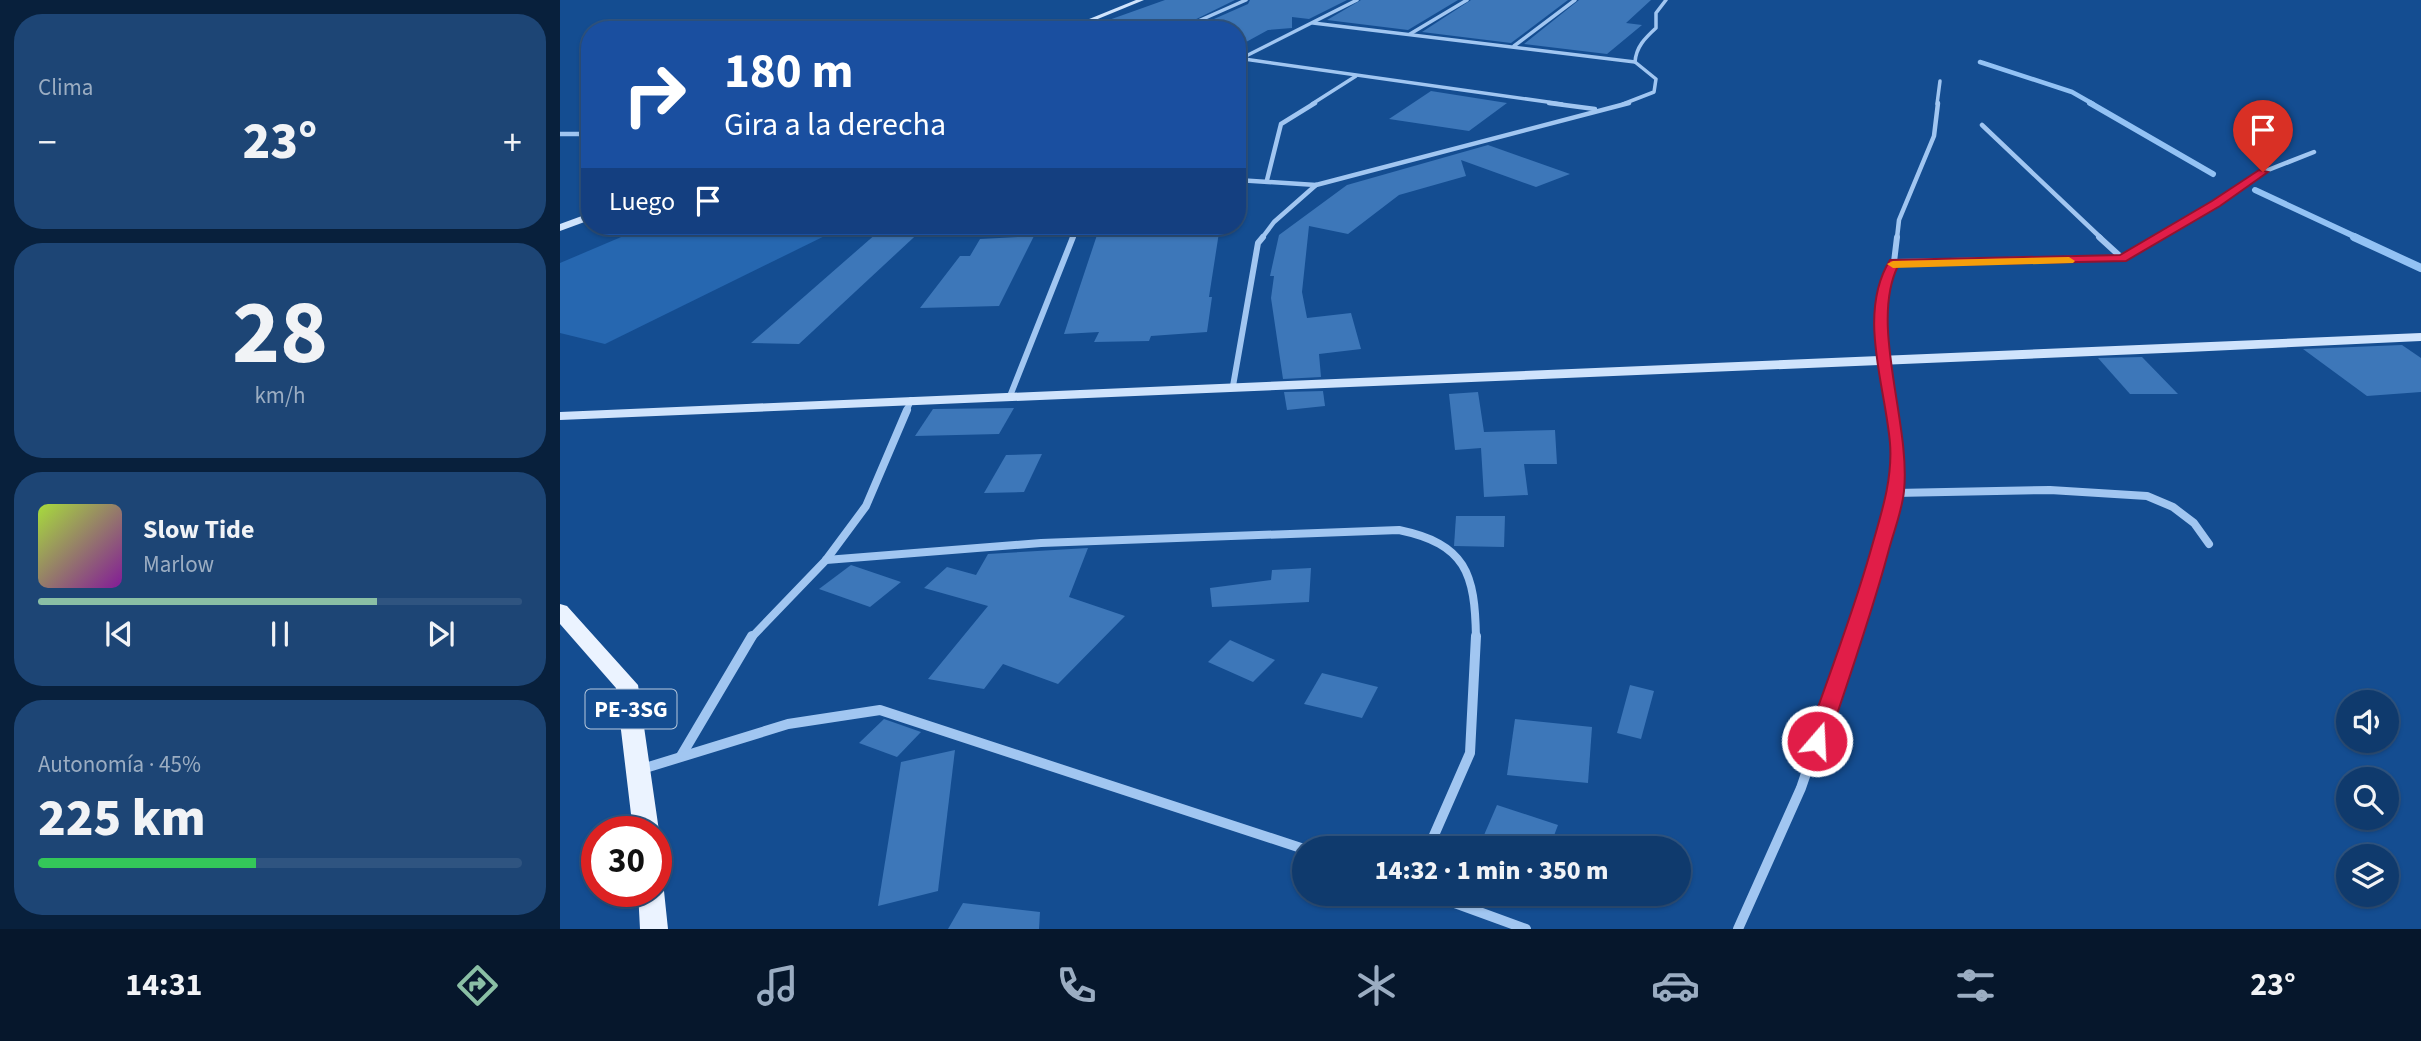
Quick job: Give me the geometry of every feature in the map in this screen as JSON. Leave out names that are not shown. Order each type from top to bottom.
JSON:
[{"type":"main road","name":"PE-3SG","points":[[560,611],[627,685],[645,816]]},
{"type":"main road","points":[[652,907],[654,929]]},
{"type":"street","points":[[1088,21],[1140,0]]},
{"type":"street","points":[[1198,21],[1246,0]]},
{"type":"street","points":[[1246,55],[1357,0]]},
{"type":"street","points":[[1410,34],[1467,0]]},
{"type":"street","points":[[1513,46],[1575,0]]},
{"type":"street","points":[[1635,62],[1635,53],[1642,41],[1656,28],[1656,13],[1666,0]]},
{"type":"street","points":[[1246,180],[1316,185],[1639,100],[1654,92],[1656,79],[1635,62],[1313,23]]},
{"type":"street","points":[[1246,60],[1600,110]]},
{"type":"street","points":[[1267,180],[1281,124],[1357,75]]},
{"type":"street","points":[[1738,929],[1801,788],[1866,598],[1895,493],[1898,444],[1884,363],[1883,283],[1894,262],[1899,220],[1934,136],[1940,81]]},
{"type":"street","points":[[1982,125],[2122,258]]},
{"type":"street","points":[[560,134],[581,134]]},
{"type":"street","points":[[1894,262],[2122,258],[2216,204],[2263,172],[2314,152]]},
{"type":"street","points":[[1233,386],[1258,243],[1274,222],[1316,185]]},
{"type":"street","points":[[560,228],[581,220]]},
{"type":"street","points":[[1010,396],[1073,235]]},
{"type":"street","points":[[560,416],[1233,386],[1884,363],[2421,337]]},
{"type":"street","points":[[681,757],[755,631],[826,560],[866,506],[911,400]]},
{"type":"street","points":[[1895,493],[2050,490],[2147,496],[2173,507],[2194,523],[2209,544]]},
{"type":"street","points":[[826,560],[941,548],[1110,539],[1399,530],[1422,532],[1440,539],[1454,549],[1466,569],[1477,624],[1469,759],[1434,836]]},
{"type":"street","points":[[640,770],[789,721],[838,712],[880,710],[1292,845]]},
{"type":"street","points":[[1463,906],[1526,929]]},
{"type":"shaded area","points":[[626,235],[827,235],[605,344],[560,333],[560,263]]},
{"type":"building","points":[[1165,0],[1235,0],[1192,21],[1106,21]]},
{"type":"building","points":[[1250,0],[1347,0],[1309,19],[1292,17],[1292,28],[1268,30],[1246,42],[1246,21],[1209,21],[1248,4]]},
{"type":"building","points":[[1361,0],[1458,0],[1408,30],[1327,20]]},
{"type":"building","points":[[1471,0],[1568,0],[1511,43],[1422,32]]},
{"type":"building","points":[[1579,0],[1651,0],[1626,23],[1642,25],[1607,54],[1524,44]]},
{"type":"building","points":[[1431,91],[1507,103],[1469,131],[1389,119]]},
{"type":"building","points":[[1488,145],[1570,174],[1536,187],[1461,160],[1466,176],[1399,195],[1348,234],[1309,226],[1302,292],[1307,318],[1351,313],[1361,349],[1319,354],[1321,377],[1283,379],[1271,298],[1274,276],[1270,276],[1279,235],[1347,185]]},
{"type":"building","points":[[875,235],[916,235],[799,344],[751,343]]},
{"type":"building","points":[[1097,235],[1219,235],[1209,297],[1212,297],[1207,332],[1151,336],[1149,341],[1094,342],[1099,332],[1064,334]]},
{"type":"building","points":[[1034,236],[999,306],[920,308],[960,256],[970,256],[980,239]]},
{"type":"building","points":[[2402,345],[2421,358],[2421,392],[2367,396],[2303,349]]},
{"type":"building","points":[[2142,357],[2178,394],[2130,394],[2098,358]]},
{"type":"building","points":[[1323,391],[1325,406],[1287,410],[1284,392]]},
{"type":"building","points":[[1478,392],[1484,432],[1555,430],[1557,464],[1524,464],[1528,495],[1484,497],[1481,448],[1455,450],[1449,394]]},
{"type":"building","points":[[1014,408],[999,434],[915,436],[933,409]]},
{"type":"building","points":[[1042,454],[1024,492],[984,493],[1006,455]]},
{"type":"building","points":[[1456,516],[1505,516],[1504,547],[1454,546]]},
{"type":"building","points":[[1088,548],[1069,597],[1125,616],[1058,684],[1003,664],[984,689],[928,679],[988,606],[924,588],[947,567],[976,575],[988,554]]},
{"type":"building","points":[[851,565],[901,582],[870,607],[819,589]]},
{"type":"building","points":[[1311,568],[1309,602],[1212,607],[1210,588],[1271,580],[1272,570]]},
{"type":"building","points":[[1230,640],[1275,660],[1253,682],[1208,662]]},
{"type":"building","points":[[1322,673],[1378,687],[1362,718],[1304,704]]},
{"type":"building","points":[[1630,685],[1654,691],[1641,739],[1617,733]]},
{"type":"building","points":[[884,719],[921,732],[897,757],[859,743]]},
{"type":"building","points":[[1515,719],[1592,727],[1588,783],[1507,775]]},
{"type":"building","points":[[955,750],[938,891],[878,906],[901,762]]},
{"type":"building","points":[[1497,805],[1558,825],[1554,836],[1484,836]]},
{"type":"building","points":[[963,903],[1040,912],[1039,929],[948,929]]},
{"type":"waterway","points":[[1980,62],[2072,92],[2093,104]]},
{"type":"waterway","points":[[2090,103],[2213,174]]},
{"type":"waterway","points":[[2255,190],[2358,238]]},
{"type":"waterway","points":[[2354,237],[2421,268]]},
{"type":"slow traffic","points":[[1893,264],[2069,261]]},
{"type":"route","points":[[1817,741],[1866,598],[1895,493],[1898,444],[1884,363],[1883,325],[1883,283],[1894,262],[2122,258],[2216,204],[2263,172]]}]
